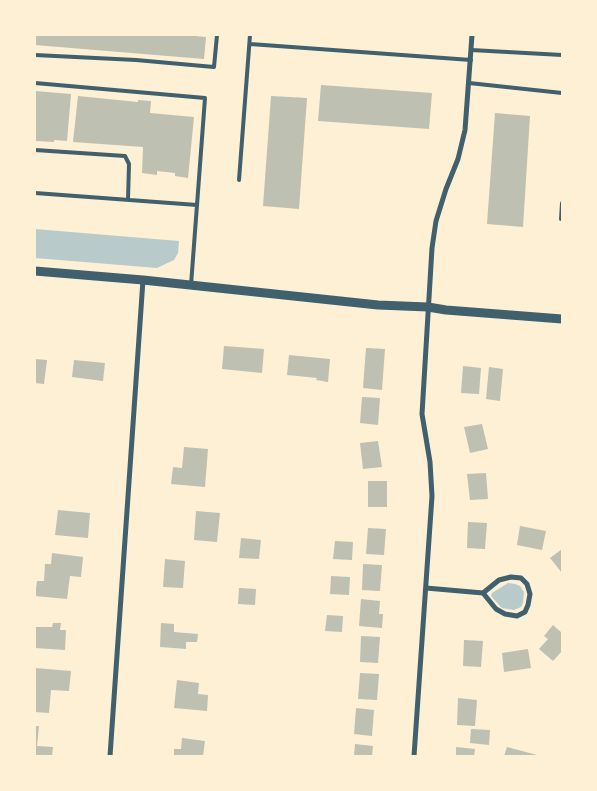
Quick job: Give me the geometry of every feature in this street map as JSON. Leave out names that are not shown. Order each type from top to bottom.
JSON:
[{"type":"street","points":[[414,756],[432,496],[430,462],[422,414],[432,248],[436,222],[458,159],[465,130],[472,35]]},
{"type":"street","points":[[35,271],[144,280],[378,305],[428,307],[562,319]]},
{"type":"street","points":[[110,756],[144,280]]},
{"type":"street","points":[[426,588],[483,593],[499,580],[511,576],[521,578],[527,584],[530,594],[525,612],[517,616],[505,614],[496,609],[483,593]]},
{"type":"lane","points":[[35,55],[136,60],[214,67],[217,35]]},
{"type":"lane","points":[[239,180],[250,35]]},
{"type":"lane","points":[[250,44],[470,60]]},
{"type":"lane","points":[[471,50],[562,55]]},
{"type":"lane","points":[[35,84],[205,98],[191,285]]},
{"type":"lane","points":[[469,84],[562,92]]},
{"type":"lane","points":[[35,150],[125,156],[129,164],[128,200]]},
{"type":"lane","points":[[35,193],[197,205]]},
{"type":"lane","points":[[561,219],[562,203]]},
{"type":"shaded area","points":[[35,229],[179,241],[178,253],[174,260],[157,268],[35,258]]},
{"type":"shaded area","points":[[508,583],[520,586],[524,592],[521,607],[514,610],[502,608],[491,596],[492,593]]},
{"type":"building","points":[[35,35],[185,35],[206,37],[204,59],[35,45]]},
{"type":"building","points":[[321,85],[432,93],[429,129],[318,121]]},
{"type":"building","points":[[35,91],[71,94],[67,141],[36,141]]},
{"type":"building","points":[[78,96],[138,102],[138,100],[151,101],[150,113],[194,117],[188,178],[175,176],[175,173],[157,171],[157,175],[142,173],[143,147],[73,142]]},
{"type":"building","points":[[271,96],[307,98],[299,209],[263,206]]},
{"type":"building","points":[[495,113],[530,116],[523,227],[487,224]]},
{"type":"building","points":[[224,346],[264,349],[262,373],[222,369]]},
{"type":"building","points":[[366,348],[385,349],[382,390],[363,388]]},
{"type":"building","points":[[289,355],[330,359],[328,382],[316,380],[317,378],[287,375]]},
{"type":"building","points":[[35,359],[47,360],[44,384],[35,383]]},
{"type":"building","points":[[74,360],[105,363],[103,381],[72,377]]},
{"type":"building","points":[[463,366],[481,368],[479,394],[461,393]]},
{"type":"building","points":[[489,367],[503,369],[500,401],[486,399]]},
{"type":"building","points":[[362,397],[380,398],[378,425],[360,423]]},
{"type":"building","points":[[482,424],[488,449],[470,453],[464,427]]},
{"type":"building","points":[[378,441],[382,467],[363,469],[360,443]]},
{"type":"building","points":[[184,447],[208,449],[205,487],[171,484],[173,467],[182,468]]},
{"type":"building","points":[[486,473],[488,499],[470,500],[467,474]]},
{"type":"building","points":[[368,481],[387,481],[387,507],[368,507]]},
{"type":"building","points":[[58,510],[90,513],[88,538],[55,535]]},
{"type":"building","points":[[196,511],[220,513],[217,542],[194,540]]},
{"type":"building","points":[[468,522],[487,523],[485,549],[467,548]]},
{"type":"building","points":[[520,526],[546,531],[542,550],[517,545]]},
{"type":"building","points":[[368,528],[386,529],[384,555],[366,554]]},
{"type":"building","points":[[241,538],[261,540],[259,559],[239,558]]},
{"type":"building","points":[[335,541],[353,542],[352,560],[333,559]]},
{"type":"building","points":[[562,549],[562,573],[550,558]]},
{"type":"building","points":[[52,553],[83,557],[81,577],[70,576],[67,599],[35,596],[37,581],[44,581],[45,564],[51,564]]},
{"type":"building","points":[[165,559],[185,561],[183,588],[163,587]]},
{"type":"building","points":[[363,564],[382,565],[380,591],[362,590]]},
{"type":"building","points":[[331,576],[350,577],[349,595],[330,594]]},
{"type":"building","points":[[239,588],[256,589],[255,605],[238,604]]},
{"type":"building","points":[[361,599],[380,601],[379,614],[383,614],[382,628],[359,626]]},
{"type":"building","points":[[327,615],[343,616],[342,632],[325,631]]},
{"type":"building","points":[[53,623],[61,623],[60,630],[66,630],[65,650],[35,648],[35,627],[52,627]]},
{"type":"building","points":[[161,623],[174,624],[174,632],[198,634],[197,642],[186,642],[186,649],[160,647]]},
{"type":"building","points":[[553,625],[562,633],[562,651],[553,661],[539,649],[548,639],[544,636]]},
{"type":"building","points":[[361,636],[380,637],[378,663],[360,662]]},
{"type":"building","points":[[464,640],[483,641],[481,667],[463,666]]},
{"type":"building","points":[[528,649],[531,668],[504,672],[502,653]]},
{"type":"building","points":[[35,668],[71,671],[69,691],[51,690],[49,713],[35,712]]},
{"type":"building","points":[[360,673],[379,674],[377,700],[358,699]]},
{"type":"building","points":[[177,680],[199,683],[198,694],[208,695],[207,711],[174,708]]},
{"type":"building","points":[[458,698],[477,700],[475,726],[457,725]]},
{"type":"building","points":[[356,708],[374,710],[372,736],[354,734]]},
{"type":"building","points":[[35,726],[39,726],[37,746],[53,747],[52,756],[35,756]]},
{"type":"building","points":[[471,729],[490,730],[489,745],[470,743]]},
{"type":"building","points":[[182,738],[205,741],[203,756],[174,756],[174,749],[181,749]]},
{"type":"building","points":[[355,744],[373,746],[372,756],[354,756]]},
{"type":"building","points":[[456,747],[475,749],[474,756],[456,756]]},
{"type":"building","points":[[507,747],[537,755],[537,756],[504,756]]}]
